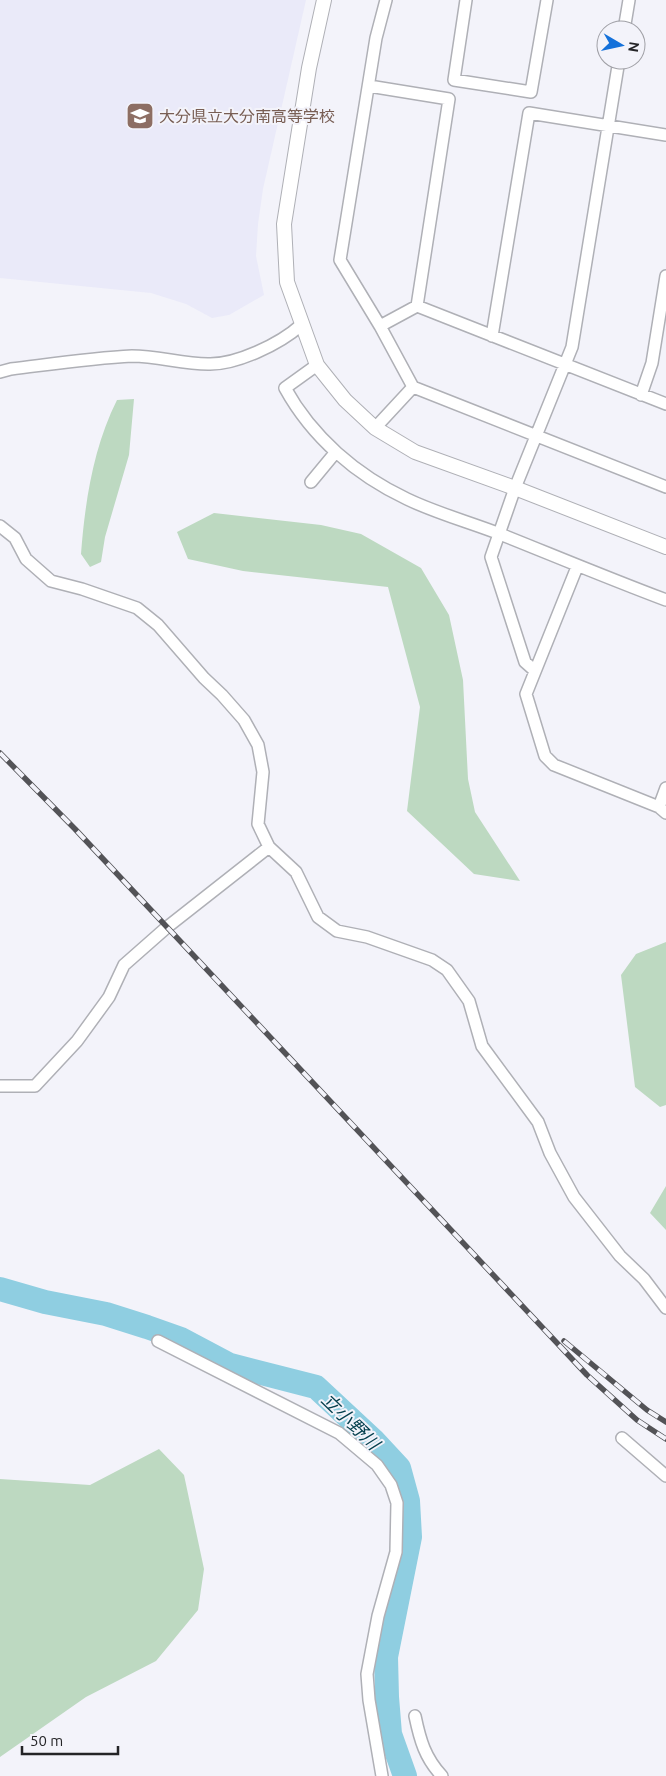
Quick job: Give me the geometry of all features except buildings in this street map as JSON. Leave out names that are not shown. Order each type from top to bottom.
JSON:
[{"type":"street","points":[[324,0],[310,68],[284,224],[287,282],[316,365],[345,400],[376,428],[415,452],[515,488],[666,547]]},
{"type":"street","points":[[386,0],[376,38],[340,260],[380,326],[413,387],[666,487]]},
{"type":"street","points":[[466,0],[454,80],[531,92],[547,0]]},
{"type":"street","points":[[626,20],[629,0]]},
{"type":"street","points":[[534,670],[525,662],[490,558],[515,488],[566,366],[572,347],[617,70]]},
{"type":"street","points":[[369,86],[449,99],[416,306]]},
{"type":"street","points":[[492,336],[529,113],[666,135]]},
{"type":"street","points":[[641,395],[652,363],[666,276]]},
{"type":"street","points":[[380,326],[416,306]]},
{"type":"street","points":[[416,306],[666,404]]},
{"type":"street","points":[[0,372],[113,357],[146,356],[209,364],[235,361],[257,352],[294,332],[301,325]]},
{"type":"street","points":[[316,365],[285,388],[299,411],[335,453],[360,472],[406,499],[666,600]]},
{"type":"street","points":[[376,428],[413,387]]},
{"type":"street","points":[[311,482],[335,453]]},
{"type":"street","points":[[0,526],[15,538],[26,559],[51,581],[112,598],[136,608],[151,619],[244,720],[258,745],[263,772],[258,824],[269,847],[296,872],[318,917],[337,931],[368,937],[432,960],[447,970],[468,1001],[482,1046],[538,1122],[550,1153],[574,1197],[620,1256],[644,1279],[666,1308]]},
{"type":"street","points":[[577,567],[534,670],[526,694],[546,756],[554,765],[663,810],[666,788]]},
{"type":"street","points":[[0,1086],[35,1086],[77,1041],[109,997],[124,965],[269,847]]},
{"type":"street","points":[[158,1341],[340,1433],[377,1465],[391,1484],[397,1503],[396,1552],[378,1616],[367,1674],[369,1700],[382,1776]]},
{"type":"street","points":[[622,1438],[666,1476]]},
{"type":"street","points":[[415,1716],[420,1743],[432,1766],[442,1776]]},
{"type":"shaded area","name":"大分県立大分南高等学校","points":[[0,0],[306,0],[263,189],[258,224],[256,256],[264,295],[229,315],[212,318],[186,304],[151,293],[0,278]]},
{"type":"green space","points":[[134,399],[129,455],[105,537],[101,562],[90,567],[81,554],[88,495],[96,456],[117,400]]},
{"type":"green space","points":[[214,513],[321,525],[361,534],[421,568],[449,615],[463,680],[468,779],[475,812],[520,881],[474,874],[407,811],[420,707],[388,587],[243,571],[188,559],[177,532]]},
{"type":"green space","points":[[666,942],[666,1105],[660,1107],[635,1087],[621,975],[636,954]]},
{"type":"green space","points":[[666,1186],[666,1230],[650,1213]]},
{"type":"green space","points":[[159,1449],[184,1475],[204,1569],[198,1610],[156,1661],[86,1697],[0,1757],[0,1479],[90,1485]]},
{"type":"waterway","name":"立小野川","points":[[0,1289],[45,1302],[106,1314],[181,1339],[230,1365],[316,1387],[373,1440],[399,1468],[408,1501],[410,1537],[386,1657],[390,1734],[405,1776]]},
{"type":"railway","points":[[0,753],[75,829],[587,1375],[637,1420],[666,1439]]},
{"type":"railway","points":[[564,1341],[647,1410],[666,1422]]},
{"type":"place","name":"大分県立大分南高等学校","points":[[140,116]]}]
